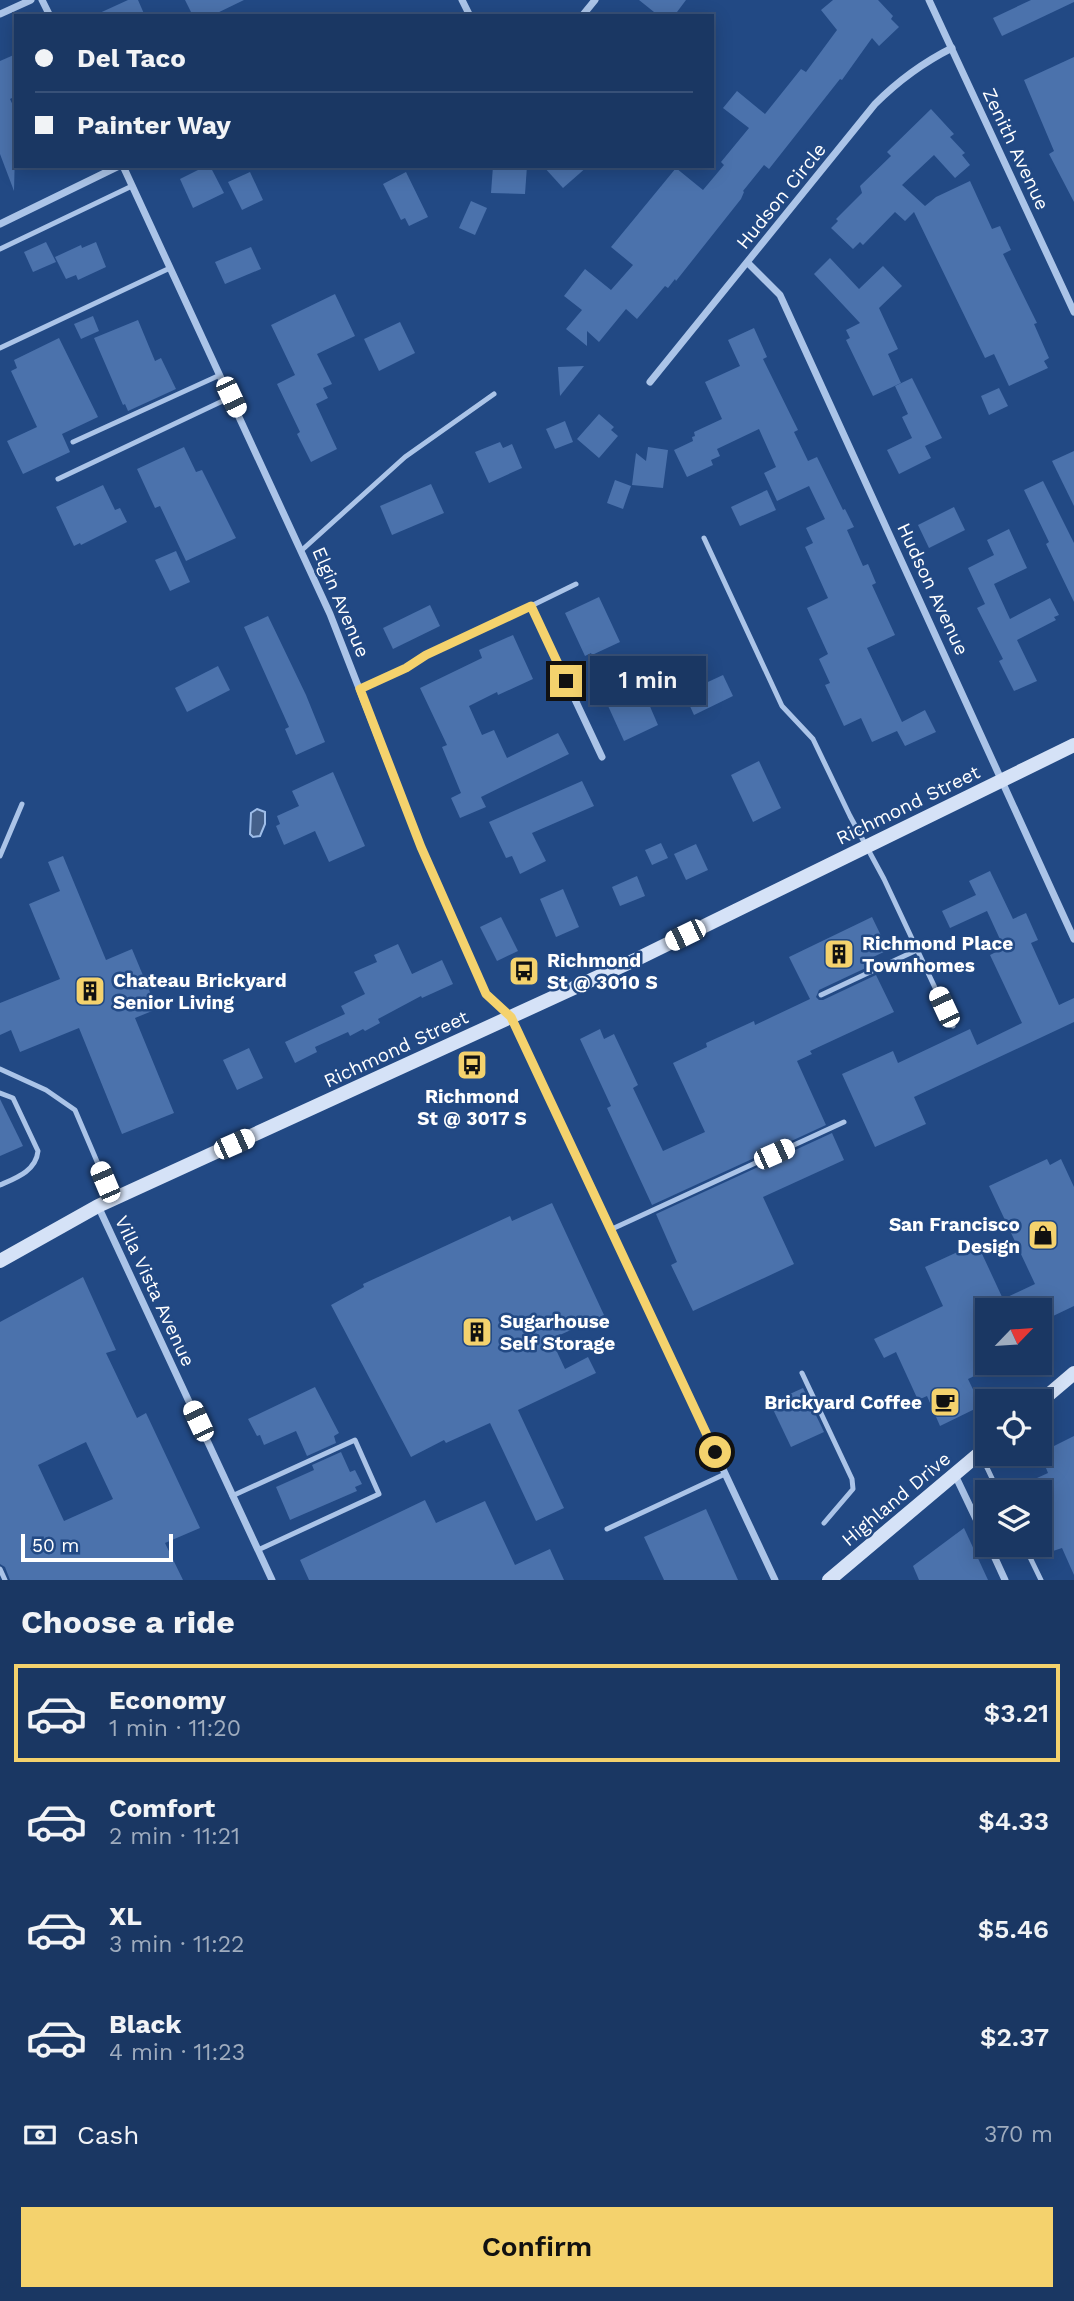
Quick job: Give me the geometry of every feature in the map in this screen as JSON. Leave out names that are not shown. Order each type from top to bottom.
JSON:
[{"type":"main road","name":"Richmond Street","points":[[0,1261],[98,1206],[637,959],[1074,745]]},
{"type":"main road","points":[[1052,1392],[1074,1373]]},
{"type":"main road","name":"Highland Drive","points":[[829,1580],[975,1457]]},
{"type":"street","points":[[0,14],[31,0]]},
{"type":"street","points":[[584,14],[595,0]]},
{"type":"street","name":"Zenith Avenue","points":[[929,0],[1073,306]]},
{"type":"street","name":"Hudson Circle","points":[[650,382],[875,104],[895,84],[922,64],[951,48]]},
{"type":"street","points":[[0,224],[117,168]]},
{"type":"street","name":"Elgin Avenue","points":[[122,168],[302,550],[360,689],[421,847],[486,994],[511,1017],[775,1580]]},
{"type":"street","name":"Hudson Avenue","points":[[748,262],[780,295],[1074,939]]},
{"type":"street","points":[[360,689],[531,606],[602,757]]},
{"type":"street","name":"Villa Vista Avenue","points":[[98,1206],[272,1580]]},
{"type":"street","points":[[955,1475],[975,1516]]},
{"type":"street","points":[[994,1557],[1005,1580]]},
{"type":"lane","points":[[0,249],[132,186]]},
{"type":"lane","points":[[0,348],[170,268]]},
{"type":"lane","points":[[73,442],[220,375]]},
{"type":"lane","points":[[302,550],[405,457],[494,394]]},
{"type":"lane","points":[[58,479],[231,397]]},
{"type":"lane","points":[[704,538],[782,706],[813,739],[953,1026]]},
{"type":"lane","points":[[531,606],[576,584]]},
{"type":"lane","points":[[0,856],[22,804]]},
{"type":"lane","points":[[821,995],[917,950]]},
{"type":"lane","points":[[0,1069],[46,1090],[75,1110],[113,1199]]},
{"type":"lane","points":[[0,1093],[13,1098],[38,1152],[37,1160],[30,1169],[0,1185]]},
{"type":"lane","points":[[612,1229],[844,1122]]},
{"type":"lane","points":[[802,1373],[852,1479],[853,1489],[824,1523]]},
{"type":"lane","points":[[232,1496],[355,1440],[379,1494],[258,1550]]},
{"type":"lane","points":[[607,1529],[725,1474]]},
{"type":"lane","points":[[1030,1557],[1041,1580]]},
{"type":"lane","points":[[0,1569],[5,1580]]},
{"type":"water","points":[[257,809],[265,812],[265,824],[260,836],[253,837],[250,834],[251,813]]},
{"type":"building","points":[[128,0],[138,0],[144,14],[97,14]]},
{"type":"building","points":[[185,0],[244,0],[215,14],[192,14]]},
{"type":"building","points":[[639,0],[686,0],[676,14],[656,14]]},
{"type":"building","points":[[833,0],[878,0],[899,27],[879,46],[872,38],[842,80],[840,79],[769,169],[764,165],[743,191],[741,199],[676,281],[675,279],[668,288],[665,286],[637,319],[626,309],[599,342],[587,331],[587,346],[566,329],[582,310],[564,296],[585,269],[611,290],[633,265],[611,247],[676,168],[703,190],[724,165],[721,162],[749,128],[723,108],[737,91],[765,114],[801,69],[806,72],[837,30],[821,10]]},
{"type":"building","points":[[1031,0],[1074,2],[1002,36],[993,18]]},
{"type":"building","points":[[14,55],[14,97],[10,99],[14,108],[14,191],[0,154],[0,61]]},
{"type":"building","points":[[1074,57],[1074,202],[1049,154],[1054,151],[1024,80]]},
{"type":"building","points":[[931,109],[954,134],[950,137],[965,153],[962,155],[970,165],[955,178],[934,155],[902,185],[925,206],[936,197],[970,181],[992,229],[1000,226],[1011,250],[1003,254],[1037,323],[1034,324],[1049,358],[1044,361],[1048,368],[1009,386],[994,354],[985,358],[914,212],[905,221],[895,212],[863,245],[860,242],[853,249],[831,228],[838,221],[836,219],[862,193],[860,186],[891,156],[887,152]]},
{"type":"building","points":[[202,168],[211,168],[224,193],[193,208],[180,179]]},
{"type":"building","points":[[493,168],[527,168],[525,194],[491,193]]},
{"type":"building","points":[[545,168],[586,168],[563,188]]},
{"type":"building","points":[[250,172],[263,200],[242,210],[228,182]]},
{"type":"building","points":[[406,172],[428,217],[409,226],[405,218],[401,220],[383,184]]},
{"type":"building","points":[[471,201],[487,208],[475,235],[459,228]]},
{"type":"building","points":[[46,242],[56,262],[33,272],[24,252]]},
{"type":"building","points":[[96,242],[106,267],[78,280],[76,275],[66,279],[55,257],[81,245],[82,248]]},
{"type":"building","points":[[251,247],[261,269],[225,284],[215,262]]},
{"type":"building","points":[[830,258],[859,289],[883,266],[902,286],[879,308],[898,349],[888,354],[901,383],[873,396],[846,340],[850,338],[846,330],[860,323],[814,274]]},
{"type":"building","points":[[335,294],[355,336],[317,354],[332,384],[323,388],[328,398],[316,404],[337,449],[311,462],[277,384],[295,375],[271,325]]},
{"type":"building","points":[[93,316],[99,331],[81,339],[74,324]]},
{"type":"building","points":[[138,320],[155,361],[161,358],[176,389],[128,411],[94,338]]},
{"type":"building","points":[[400,322],[415,353],[379,371],[364,339]]},
{"type":"building","points":[[754,328],[767,357],[763,359],[798,430],[794,432],[808,461],[817,457],[854,527],[847,530],[863,566],[868,564],[876,583],[872,585],[895,635],[867,648],[902,722],[925,710],[936,732],[905,746],[897,731],[872,742],[861,718],[844,726],[825,685],[830,683],[819,659],[828,654],[807,608],[828,598],[805,547],[813,543],[806,528],[825,519],[809,486],[777,501],[764,473],[776,467],[759,429],[717,449],[720,456],[711,460],[713,465],[687,477],[674,450],[693,441],[694,432],[722,419],[705,382],[740,366],[728,340]]},
{"type":"building","points":[[59,338],[98,417],[62,434],[70,452],[23,474],[7,441],[37,427],[11,371],[17,368],[14,360]]},
{"type":"building","points":[[584,366],[560,396],[558,367]]},
{"type":"building","points":[[912,378],[942,438],[925,446],[931,458],[899,474],[887,450],[912,438],[902,417],[908,414],[895,386]]},
{"type":"building","points":[[999,388],[1008,406],[989,415],[981,396]]},
{"type":"building","points":[[599,414],[614,427],[611,430],[618,436],[599,458],[577,439]]},
{"type":"building","points":[[565,421],[573,442],[555,449],[546,429]]},
{"type":"building","points":[[500,442],[503,448],[512,444],[522,468],[489,483],[475,452]]},
{"type":"building","points":[[184,447],[196,472],[202,470],[236,538],[186,561],[160,506],[155,508],[137,469]]},
{"type":"building","points":[[648,447],[668,450],[663,488],[632,485],[636,453],[646,461]]},
{"type":"building","points":[[1074,451],[1074,506],[1052,461]]},
{"type":"building","points":[[615,480],[631,486],[623,509],[607,503]]},
{"type":"building","points":[[1043,481],[1074,543],[1074,602],[1024,490]]},
{"type":"building","points":[[431,484],[444,513],[392,535],[380,506]]},
{"type":"building","points":[[103,485],[115,510],[120,508],[127,522],[74,546],[56,507]]},
{"type":"building","points":[[767,490],[776,510],[740,526],[731,507]]},
{"type":"building","points":[[954,507],[965,530],[929,548],[918,525]]},
{"type":"building","points":[[1009,529],[1027,568],[994,584],[1010,619],[1050,598],[1059,615],[1054,617],[1056,620],[1017,640],[1037,681],[1014,691],[999,661],[1003,659],[977,608],[985,604],[968,568],[994,555],[987,540]]},
{"type":"building","points":[[176,551],[190,582],[170,591],[155,560]]},
{"type":"building","points":[[599,597],[620,642],[585,656],[565,613]]},
{"type":"building","points":[[430,605],[440,626],[393,649],[383,628]]},
{"type":"building","points":[[268,616],[325,742],[296,755],[285,729],[289,727],[244,627]]},
{"type":"building","points":[[513,635],[533,679],[469,706],[482,735],[494,730],[507,758],[558,733],[569,754],[481,797],[486,807],[460,818],[451,798],[461,793],[442,747],[447,745],[420,688],[482,658],[479,650]]},
{"type":"building","points":[[218,666],[230,690],[187,712],[175,688]]},
{"type":"building","points":[[723,675],[733,696],[694,715],[684,693]]},
{"type":"building","points":[[639,681],[658,725],[624,741],[604,697]]},
{"type":"building","points":[[759,761],[781,808],[753,822],[731,775]]},
{"type":"building","points":[[333,772],[365,846],[329,862],[315,831],[284,845],[276,826],[280,824],[277,816],[299,806],[292,791]]},
{"type":"building","points":[[582,781],[594,806],[532,833],[546,861],[520,874],[512,856],[506,858],[489,822]]},
{"type":"building","points":[[661,843],[668,858],[652,865],[645,850]]},
{"type":"building","points":[[696,844],[708,870],[686,880],[674,854]]},
{"type":"building","name":"Chateau Brickyard Senior Living","points":[[63,856],[106,960],[132,949],[157,1009],[135,1018],[174,1113],[122,1134],[79,1028],[20,1052],[11,1030],[0,1035],[0,1003],[60,979],[29,904],[60,891],[48,862]]},
{"type":"building","points":[[990,871],[1013,919],[1026,913],[1038,940],[1031,943],[1059,1005],[1074,998],[1074,1022],[914,1097],[926,1124],[875,1147],[842,1074],[893,1051],[898,1063],[970,1029],[977,1045],[1022,1023],[990,955],[1004,948],[987,911],[950,928],[942,911],[976,895],[969,881]]},
{"type":"building","points":[[637,876],[645,896],[620,906],[612,887]]},
{"type":"building","points":[[563,889],[579,927],[556,937],[540,899]]},
{"type":"building","points":[[501,917],[518,951],[497,961],[480,927]]},
{"type":"building","points":[[872,917],[888,950],[869,959],[872,965],[819,990],[816,997],[823,1000],[876,975],[894,1012],[810,1051],[812,1054],[797,1061],[826,1125],[652,1205],[607,1108],[611,1106],[580,1039],[600,1029],[604,1039],[614,1034],[638,1085],[633,1088],[663,1151],[705,1132],[673,1063],[707,1047],[706,1043],[754,1021],[755,1025],[810,999],[789,957]]},
{"type":"building","points":[[398,944],[412,974],[442,960],[453,984],[422,998],[421,996],[378,1019],[380,1023],[365,1031],[363,1029],[350,1036],[348,1032],[315,1047],[317,1052],[295,1063],[285,1042],[345,1014],[341,1006],[365,994],[354,972],[377,962],[374,955]]},
{"type":"building","points":[[249,1048],[263,1078],[237,1090],[223,1060]]},
{"type":"building","points":[[0,1099],[23,1146],[0,1156]]},
{"type":"building","points":[[832,1133],[844,1160],[763,1197],[794,1264],[693,1311],[671,1265],[677,1262],[656,1214]]},
{"type":"building","points":[[1047,1159],[1050,1165],[1061,1159],[1074,1187],[1074,1306],[1052,1317],[1052,1298],[1005,1298],[1035,1284],[989,1186]]},
{"type":"building","points":[[552,1203],[604,1315],[551,1339],[565,1369],[588,1357],[596,1373],[518,1410],[564,1508],[536,1521],[490,1423],[446,1443],[444,1440],[411,1457],[331,1305],[364,1287],[363,1284],[510,1216],[512,1221]]},
{"type":"building","points":[[977,1243],[1003,1298],[975,1298],[975,1376],[968,1379],[975,1394],[975,1409],[940,1426],[927,1396],[918,1400],[896,1352],[884,1358],[874,1339],[943,1306],[925,1267]]},
{"type":"building","points":[[83,1277],[116,1350],[106,1353],[137,1418],[146,1413],[200,1528],[165,1543],[183,1580],[10,1580],[5,1567],[0,1564],[0,1322]],"holes":[[[86,1442],[113,1499],[64,1521],[38,1465]]]},
{"type":"building","points":[[315,1387],[339,1433],[334,1436],[336,1443],[307,1456],[296,1431],[264,1445],[248,1419]]},
{"type":"building","points":[[803,1388],[824,1432],[791,1447],[770,1403]]},
{"type":"building","points":[[1074,1436],[1074,1575],[1062,1548],[1053,1551],[1052,1549],[1052,1480],[1033,1480],[1048,1473],[1045,1466],[1052,1466],[1052,1447]]},
{"type":"building","points":[[341,1452],[350,1472],[355,1470],[362,1484],[355,1487],[357,1491],[290,1520],[276,1487],[314,1470],[312,1465]]},
{"type":"building","points":[[425,1500],[436,1523],[485,1501],[515,1565],[550,1549],[564,1580],[309,1580],[300,1560]]},
{"type":"building","points":[[706,1509],[738,1580],[664,1580],[644,1537]]},
{"type":"building","points":[[964,1528],[975,1557],[988,1580],[919,1580],[913,1566]]},
{"type":"place","name":"Richmond Place Townhomes","points":[[839,954]]},
{"type":"place","name":"Richmond St @ 3010 S","points":[[524,971]]},
{"type":"place","name":"Chateau Brickyard Senior Living","points":[[90,991]]},
{"type":"place","name":"Richmond St @ 3017 S","points":[[472,1065]]},
{"type":"place","name":"San Francisco Design","points":[[1043,1235]]},
{"type":"place","name":"Sugarhouse Self Storage","points":[[477,1332]]},
{"type":"place","name":"Brickyard Coffee","points":[[945,1402]]},
{"type":"route","points":[[566,681],[531,606],[360,689],[421,847],[486,994],[511,1017],[715,1452]]}]
